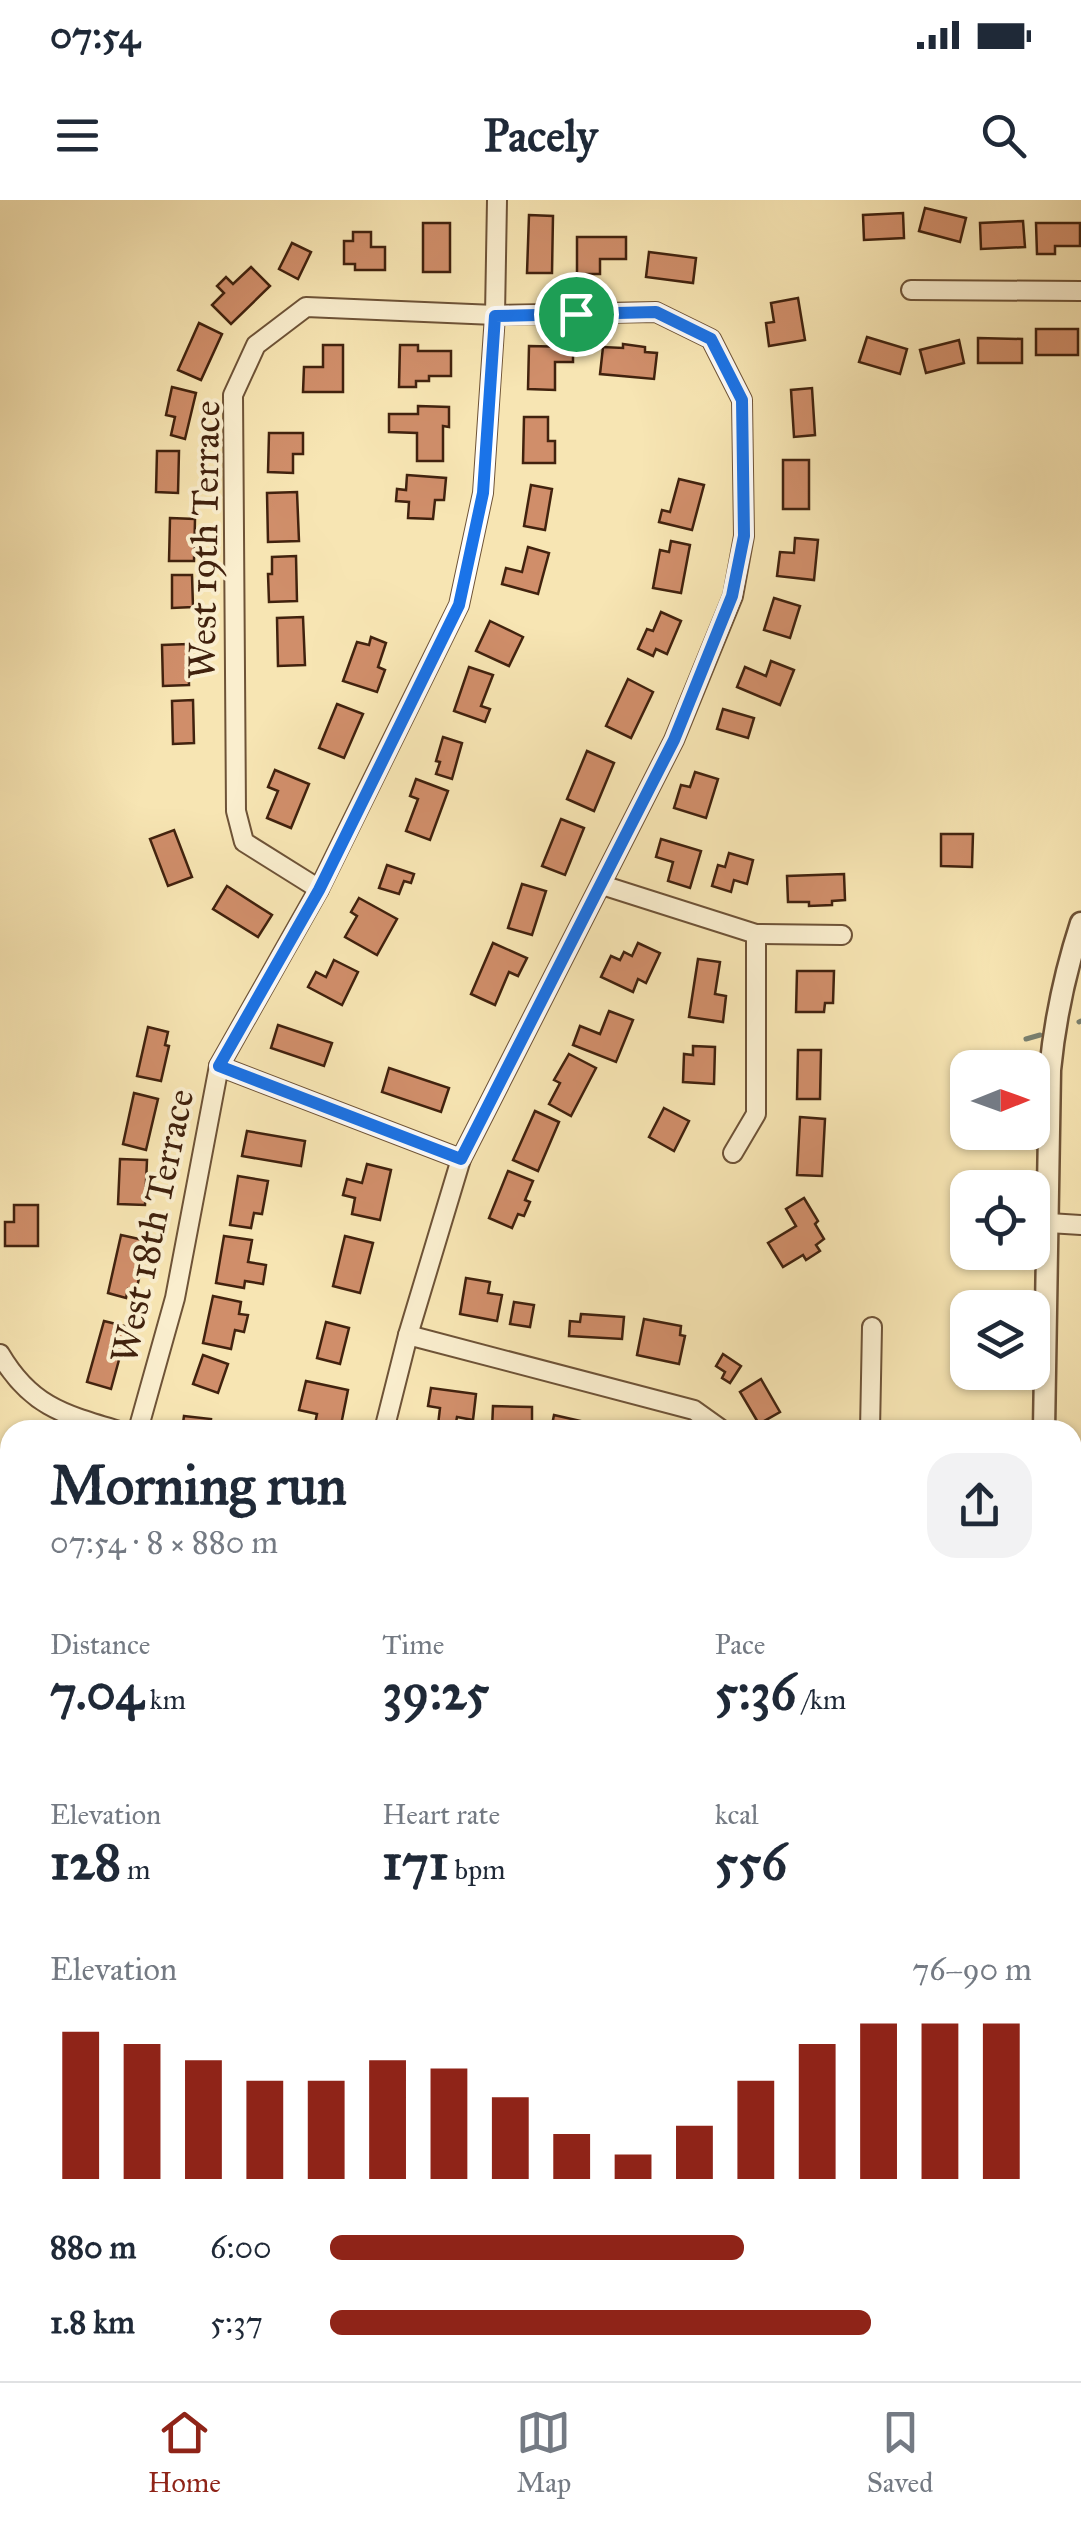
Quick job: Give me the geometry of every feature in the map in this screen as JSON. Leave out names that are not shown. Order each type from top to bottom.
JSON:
[{"type":"street","name":"West 18th Terrace","points":[[141,1420],[175,1298],[219,1066],[319,890],[459,605],[483,493],[495,316],[497,200]]},
{"type":"street","points":[[911,290],[1081,291]]},
{"type":"street","name":"West 19th Terrace","points":[[319,890],[244,842],[236,812],[233,395],[256,345],[306,307],[495,316],[656,312],[711,339],[742,400],[744,536],[732,596],[674,740],[461,1159],[387,1420]]},
{"type":"street","points":[[602,886],[756,934],[842,935]]},
{"type":"street","points":[[1049,1170],[1050,1070],[1055,1025],[1066,969],[1081,923]]},
{"type":"street","points":[[733,1153],[756,1114],[756,934]]},
{"type":"street","points":[[219,1066],[461,1159]]},
{"type":"street","points":[[1050,1223],[1081,1225]]},
{"type":"street","points":[[1044,1420],[1048,1270]]},
{"type":"street","points":[[870,1420],[872,1327]]},
{"type":"street","points":[[408,1335],[694,1410],[708,1420]]},
{"type":"street","points":[[0,1354],[16,1381],[62,1414],[82,1420]]},
{"type":"building","points":[[925,208],[966,218],[960,242],[919,231]]},
{"type":"building","points":[[903,213],[904,238],[864,240],[863,215]]},
{"type":"building","points":[[529,215],[553,216],[552,273],[527,273]]},
{"type":"building","points":[[1023,221],[1025,247],[981,249],[980,223]]},
{"type":"building","points":[[423,223],[450,223],[450,272],[423,272]]},
{"type":"building","points":[[1036,223],[1080,223],[1080,246],[1055,246],[1055,254],[1037,254]]},
{"type":"building","points":[[353,232],[371,232],[371,247],[385,247],[385,270],[355,270],[355,264],[344,264],[344,241],[353,241]]},
{"type":"building","points":[[577,237],[626,237],[626,259],[600,259],[600,274],[577,274]]},
{"type":"building","points":[[292,243],[311,252],[298,279],[279,269]]},
{"type":"building","points":[[649,252],[696,258],[693,283],[646,277]]},
{"type":"building","points":[[251,267],[270,286],[231,324],[212,305],[224,293],[217,286],[226,277],[233,284]]},
{"type":"building","points":[[798,298],[805,340],[769,346],[766,323],[774,322],[771,303]]},
{"type":"building","points":[[199,323],[222,334],[201,380],[178,370]]},
{"type":"building","points":[[1036,329],[1078,329],[1078,355],[1036,355]]},
{"type":"building","points":[[867,337],[907,349],[900,374],[859,362]]},
{"type":"building","points":[[978,338],[1022,339],[1022,363],[978,363]]},
{"type":"building","points":[[959,340],[964,363],[926,373],[920,350]]},
{"type":"building","points":[[623,344],[657,353],[654,379],[600,374],[603,347],[623,348]]},
{"type":"building","points":[[323,345],[343,345],[343,392],[303,392],[304,367],[323,367]]},
{"type":"building","points":[[400,345],[418,345],[418,351],[451,351],[451,376],[429,376],[429,381],[416,381],[416,387],[399,387]]},
{"type":"building","points":[[529,346],[573,347],[573,362],[555,362],[555,390],[528,389]]},
{"type":"building","points":[[172,387],[196,393],[185,439],[171,435],[175,417],[166,415]]},
{"type":"building","points":[[812,388],[815,435],[794,437],[791,390]]},
{"type":"building","points":[[418,406],[449,407],[449,427],[443,426],[443,461],[417,461],[417,433],[389,432],[389,414],[418,414]]},
{"type":"building","points":[[524,417],[548,417],[548,441],[555,441],[555,463],[523,463]]},
{"type":"building","points":[[269,433],[303,433],[303,454],[293,454],[293,473],[268,472]]},
{"type":"building","points":[[157,451],[179,451],[178,493],[156,492]]},
{"type":"building","points":[[783,460],[809,460],[809,509],[783,509]]},
{"type":"building","points":[[407,475],[446,478],[444,500],[435,500],[433,519],[408,518],[409,502],[396,501],[397,489],[406,490]]},
{"type":"building","points":[[679,479],[704,485],[692,530],[659,522],[662,510],[670,512]]},
{"type":"building","points":[[531,485],[552,489],[545,530],[524,526]]},
{"type":"building","points":[[297,492],[299,541],[268,542],[267,493]]},
{"type":"building","points":[[170,518],[195,519],[194,561],[169,561]]},
{"type":"building","points":[[795,538],[818,540],[814,580],[777,576],[780,552],[794,553]]},
{"type":"building","points":[[671,541],[690,545],[681,593],[653,588],[660,550],[669,552]]},
{"type":"building","points":[[528,547],[549,553],[538,594],[502,584],[506,568],[522,572]]},
{"type":"building","points":[[296,556],[297,601],[269,602],[272,557]]},
{"type":"building","points":[[172,575],[192,575],[193,607],[172,608]]},
{"type":"building","points":[[774,598],[800,606],[790,638],[764,630]]},
{"type":"building","points":[[661,612],[681,621],[667,654],[656,649],[653,656],[638,649],[647,629],[653,631]]},
{"type":"building","points":[[303,617],[305,665],[278,666],[277,618]]},
{"type":"building","points":[[490,621],[523,637],[509,666],[476,651]]},
{"type":"building","points":[[371,637],[386,643],[378,667],[385,670],[377,692],[343,681],[357,642],[369,645]]},
{"type":"building","points":[[188,644],[189,685],[163,686],[162,645]]},
{"type":"building","points":[[771,661],[794,670],[780,705],[737,687],[745,667],[766,676]]},
{"type":"building","points":[[469,667],[493,675],[481,706],[490,709],[485,722],[454,711]]},
{"type":"building","points":[[628,679],[653,692],[631,738],[606,726]]},
{"type":"building","points":[[193,700],[194,743],[173,744],[172,701]]},
{"type":"building","points":[[337,704],[363,714],[344,758],[319,748]]},
{"type":"building","points":[[723,709],[754,718],[748,738],[717,729]]},
{"type":"building","points":[[443,737],[462,743],[452,779],[436,774]]},
{"type":"building","points":[[587,751],[614,763],[594,811],[567,799]]},
{"type":"building","points":[[275,770],[309,784],[291,828],[267,818],[278,791],[268,787]]},
{"type":"building","points":[[695,772],[718,779],[706,818],[674,808],[681,785],[690,787]]},
{"type":"building","points":[[416,779],[448,791],[430,840],[406,831],[418,799],[410,796]]},
{"type":"building","points":[[561,819],[584,828],[565,875],[542,866]]},
{"type":"building","points":[[174,830],[192,877],[168,886],[150,839]]},
{"type":"building","points":[[941,834],[973,834],[972,867],[941,866]]},
{"type":"building","points":[[661,839],[701,851],[690,888],[668,881],[673,862],[656,857]]},
{"type":"building","points":[[729,853],[753,860],[747,884],[734,880],[731,892],[712,886],[718,865],[725,867]]},
{"type":"building","points":[[387,865],[414,874],[411,883],[404,881],[399,894],[379,888]]},
{"type":"building","points":[[844,874],[845,900],[809,906],[809,902],[788,902],[787,876]]},
{"type":"building","points":[[522,884],[546,891],[532,935],[508,928]]},
{"type":"building","points":[[227,886],[272,915],[258,937],[213,909]]},
{"type":"building","points":[[359,898],[397,919],[377,955],[345,937],[357,916],[351,912]]},
{"type":"building","points":[[493,943],[527,958],[518,976],[509,972],[495,1005],[471,994]]},
{"type":"building","points":[[638,943],[660,953],[646,983],[638,979],[633,992],[601,977],[611,956],[620,960],[624,952],[632,956]]},
{"type":"building","points":[[698,959],[720,962],[715,994],[726,996],[723,1022],[689,1017]]},
{"type":"building","points":[[334,960],[358,972],[342,1005],[308,987],[316,972],[326,977]]},
{"type":"building","points":[[797,971],[834,971],[833,1003],[825,1003],[824,1012],[796,1012]]},
{"type":"building","points":[[609,1011],[633,1020],[616,1062],[573,1045],[580,1026],[600,1034]]},
{"type":"building","points":[[278,1025],[332,1043],[324,1066],[271,1048]]},
{"type":"building","points":[[148,1027],[168,1032],[161,1081],[137,1076]]},
{"type":"building","points":[[693,1046],[715,1047],[714,1084],[683,1082],[684,1054],[693,1055]]},
{"type":"building","points":[[798,1050],[821,1050],[820,1099],[797,1099]]},
{"type":"building","points":[[569,1054],[596,1068],[571,1116],[549,1104],[560,1083],[554,1080]]},
{"type":"building","points":[[389,1068],[449,1088],[441,1112],[382,1092]]},
{"type":"building","points":[[134,1093],[158,1099],[146,1150],[123,1144]]},
{"type":"building","points":[[664,1108],[689,1121],[674,1151],[649,1137]]},
{"type":"building","points":[[535,1111],[559,1122],[538,1171],[513,1160]]},
{"type":"building","points":[[800,1117],[825,1119],[822,1176],[797,1175]]},
{"type":"building","points":[[247,1131],[305,1141],[301,1166],[242,1156]]},
{"type":"building","points":[[120,1159],[147,1160],[145,1205],[118,1204]]},
{"type":"building","points":[[367,1164],[391,1170],[380,1220],[352,1214],[355,1198],[343,1195],[347,1179],[362,1183]]},
{"type":"building","points":[[508,1171],[533,1181],[525,1200],[530,1202],[524,1216],[518,1214],[512,1228],[489,1218]]},
{"type":"building","points":[[238,1176],[268,1181],[262,1214],[254,1213],[251,1228],[230,1225]]},
{"type":"building","points":[[804,1198],[824,1239],[816,1245],[820,1251],[806,1260],[803,1255],[783,1267],[768,1243],[796,1226],[786,1209]]},
{"type":"building","points":[[14,1205],[38,1205],[38,1246],[5,1246],[5,1222],[14,1222]]},
{"type":"building","points":[[121,1235],[148,1241],[136,1291],[128,1289],[126,1298],[108,1293]]},
{"type":"building","points":[[224,1236],[252,1240],[248,1262],[266,1265],[263,1284],[245,1281],[244,1288],[216,1283]]},
{"type":"building","points":[[345,1236],[373,1243],[360,1293],[333,1286]]},
{"type":"building","points":[[466,1278],[490,1282],[488,1293],[502,1295],[497,1321],[460,1314]]},
{"type":"building","points":[[213,1296],[241,1302],[239,1314],[248,1315],[244,1332],[235,1330],[231,1349],[203,1343]]},
{"type":"building","points":[[514,1302],[534,1305],[530,1327],[510,1324]]},
{"type":"building","points":[[581,1314],[624,1317],[622,1339],[569,1336],[570,1321],[580,1322]]},
{"type":"building","points":[[644,1319],[681,1326],[680,1335],[685,1336],[679,1364],[637,1355]]},
{"type":"building","points":[[104,1321],[128,1327],[111,1389],[87,1382]]},
{"type":"building","points":[[326,1322],[349,1328],[340,1364],[317,1358]]},
{"type":"building","points":[[723,1354],[741,1366],[730,1383],[722,1378],[725,1372],[716,1366]]},
{"type":"building","points":[[203,1355],[228,1364],[218,1393],[193,1384]]},
{"type":"building","points":[[761,1379],[780,1412],[766,1420],[757,1420],[740,1392]]},
{"type":"building","points":[[306,1381],[348,1390],[342,1420],[316,1420],[317,1414],[299,1410]]},
{"type":"building","points":[[431,1388],[476,1394],[473,1420],[457,1417],[439,1420],[440,1408],[428,1406]]},
{"type":"building","points":[[493,1406],[532,1407],[532,1420],[492,1420]]},
{"type":"building","points":[[184,1416],[211,1419],[211,1420],[183,1420]]},
{"type":"waterway","points":[[1026,1039],[1040,1035]]},
{"type":"route","points":[[656,312],[711,339],[742,400],[744,536],[732,596],[674,740],[461,1159],[219,1066],[319,890],[459,605],[483,493],[495,316],[576,314],[656,312]]}]
